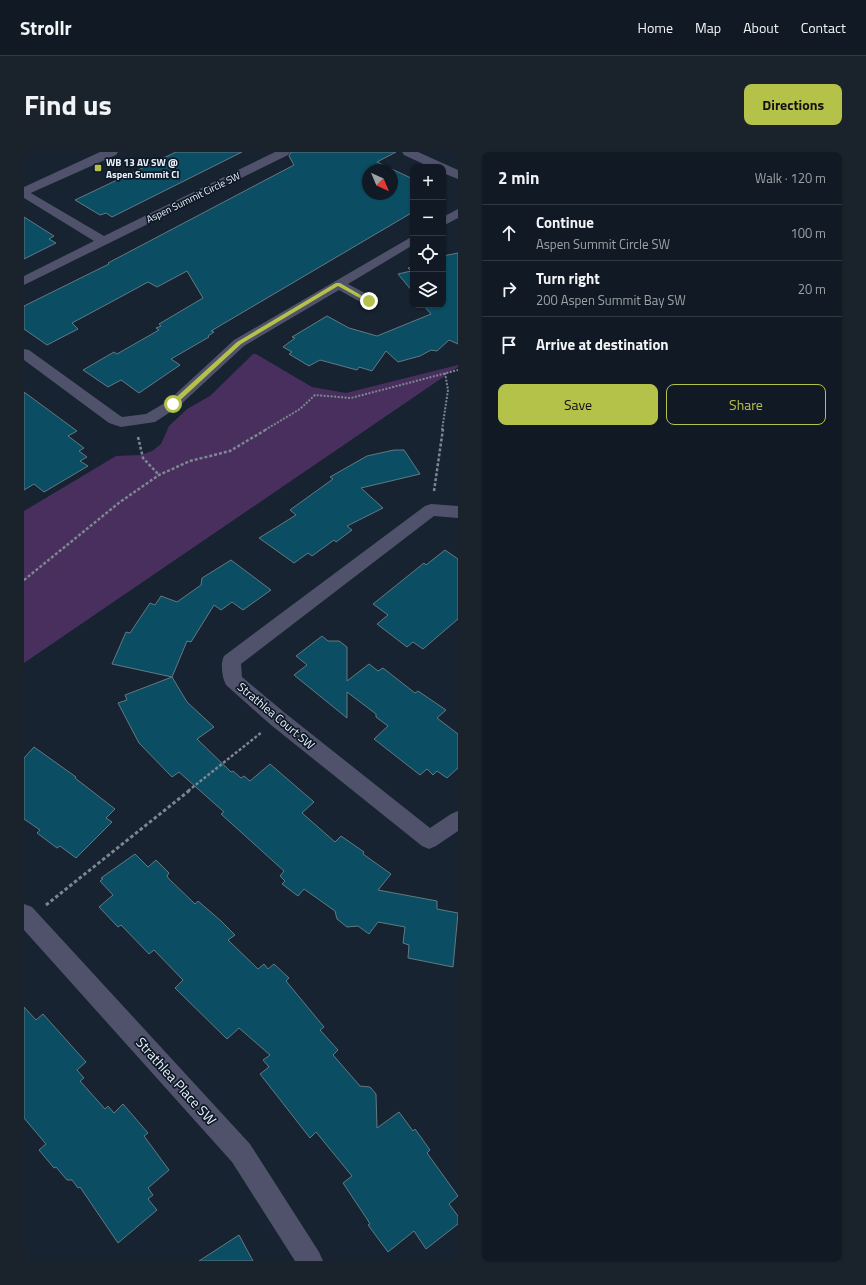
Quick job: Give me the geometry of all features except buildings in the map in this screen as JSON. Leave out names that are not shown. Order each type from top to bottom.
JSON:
[{"type":"street","points":[[24,192],[110,152]]},
{"type":"street","name":"Aspen Summit Circle SW","points":[[24,281],[284,152]]},
{"type":"street","points":[[408,152],[434,164]]},
{"type":"street","points":[[446,169],[458,175]]},
{"type":"street","points":[[24,192],[103,241]]},
{"type":"street","points":[[446,220],[458,213]]},
{"type":"street","points":[[24,353],[114,419],[122,422],[134,422],[150,418],[173,404],[239,343],[410,242]]},
{"type":"street","points":[[338,284],[369,301]]},
{"type":"street","points":[[432,510],[458,512]]},
{"type":"street","name":"Strathlea Court SW","points":[[432,510],[231,661],[233,680],[278,719],[429,840],[458,820]]},
{"type":"street","name":"Strathlea Place SW","points":[[26,917],[241,1153],[310,1261]]},
{"type":"path","points":[[24,580],[120,502],[159,476],[190,461],[230,451],[300,409],[316,396],[351,398],[458,370]]},
{"type":"path","points":[[432,510],[448,390],[445,373]]},
{"type":"path","points":[[134,422],[144,458],[159,476]]},
{"type":"path","points":[[26,917],[278,719]]},
{"type":"shaded area","points":[[253,354],[256,354],[312,387],[346,393],[458,365],[458,367],[24,663],[24,511],[116,456],[141,455],[152,451],[161,444],[169,426],[187,409],[210,396]]},
{"type":"place","name":"WB 13 AV SW @ Aspen Summit CI","points":[[98,168]]},
{"type":"route","points":[[173,404],[239,343],[338,284],[369,301]]}]
